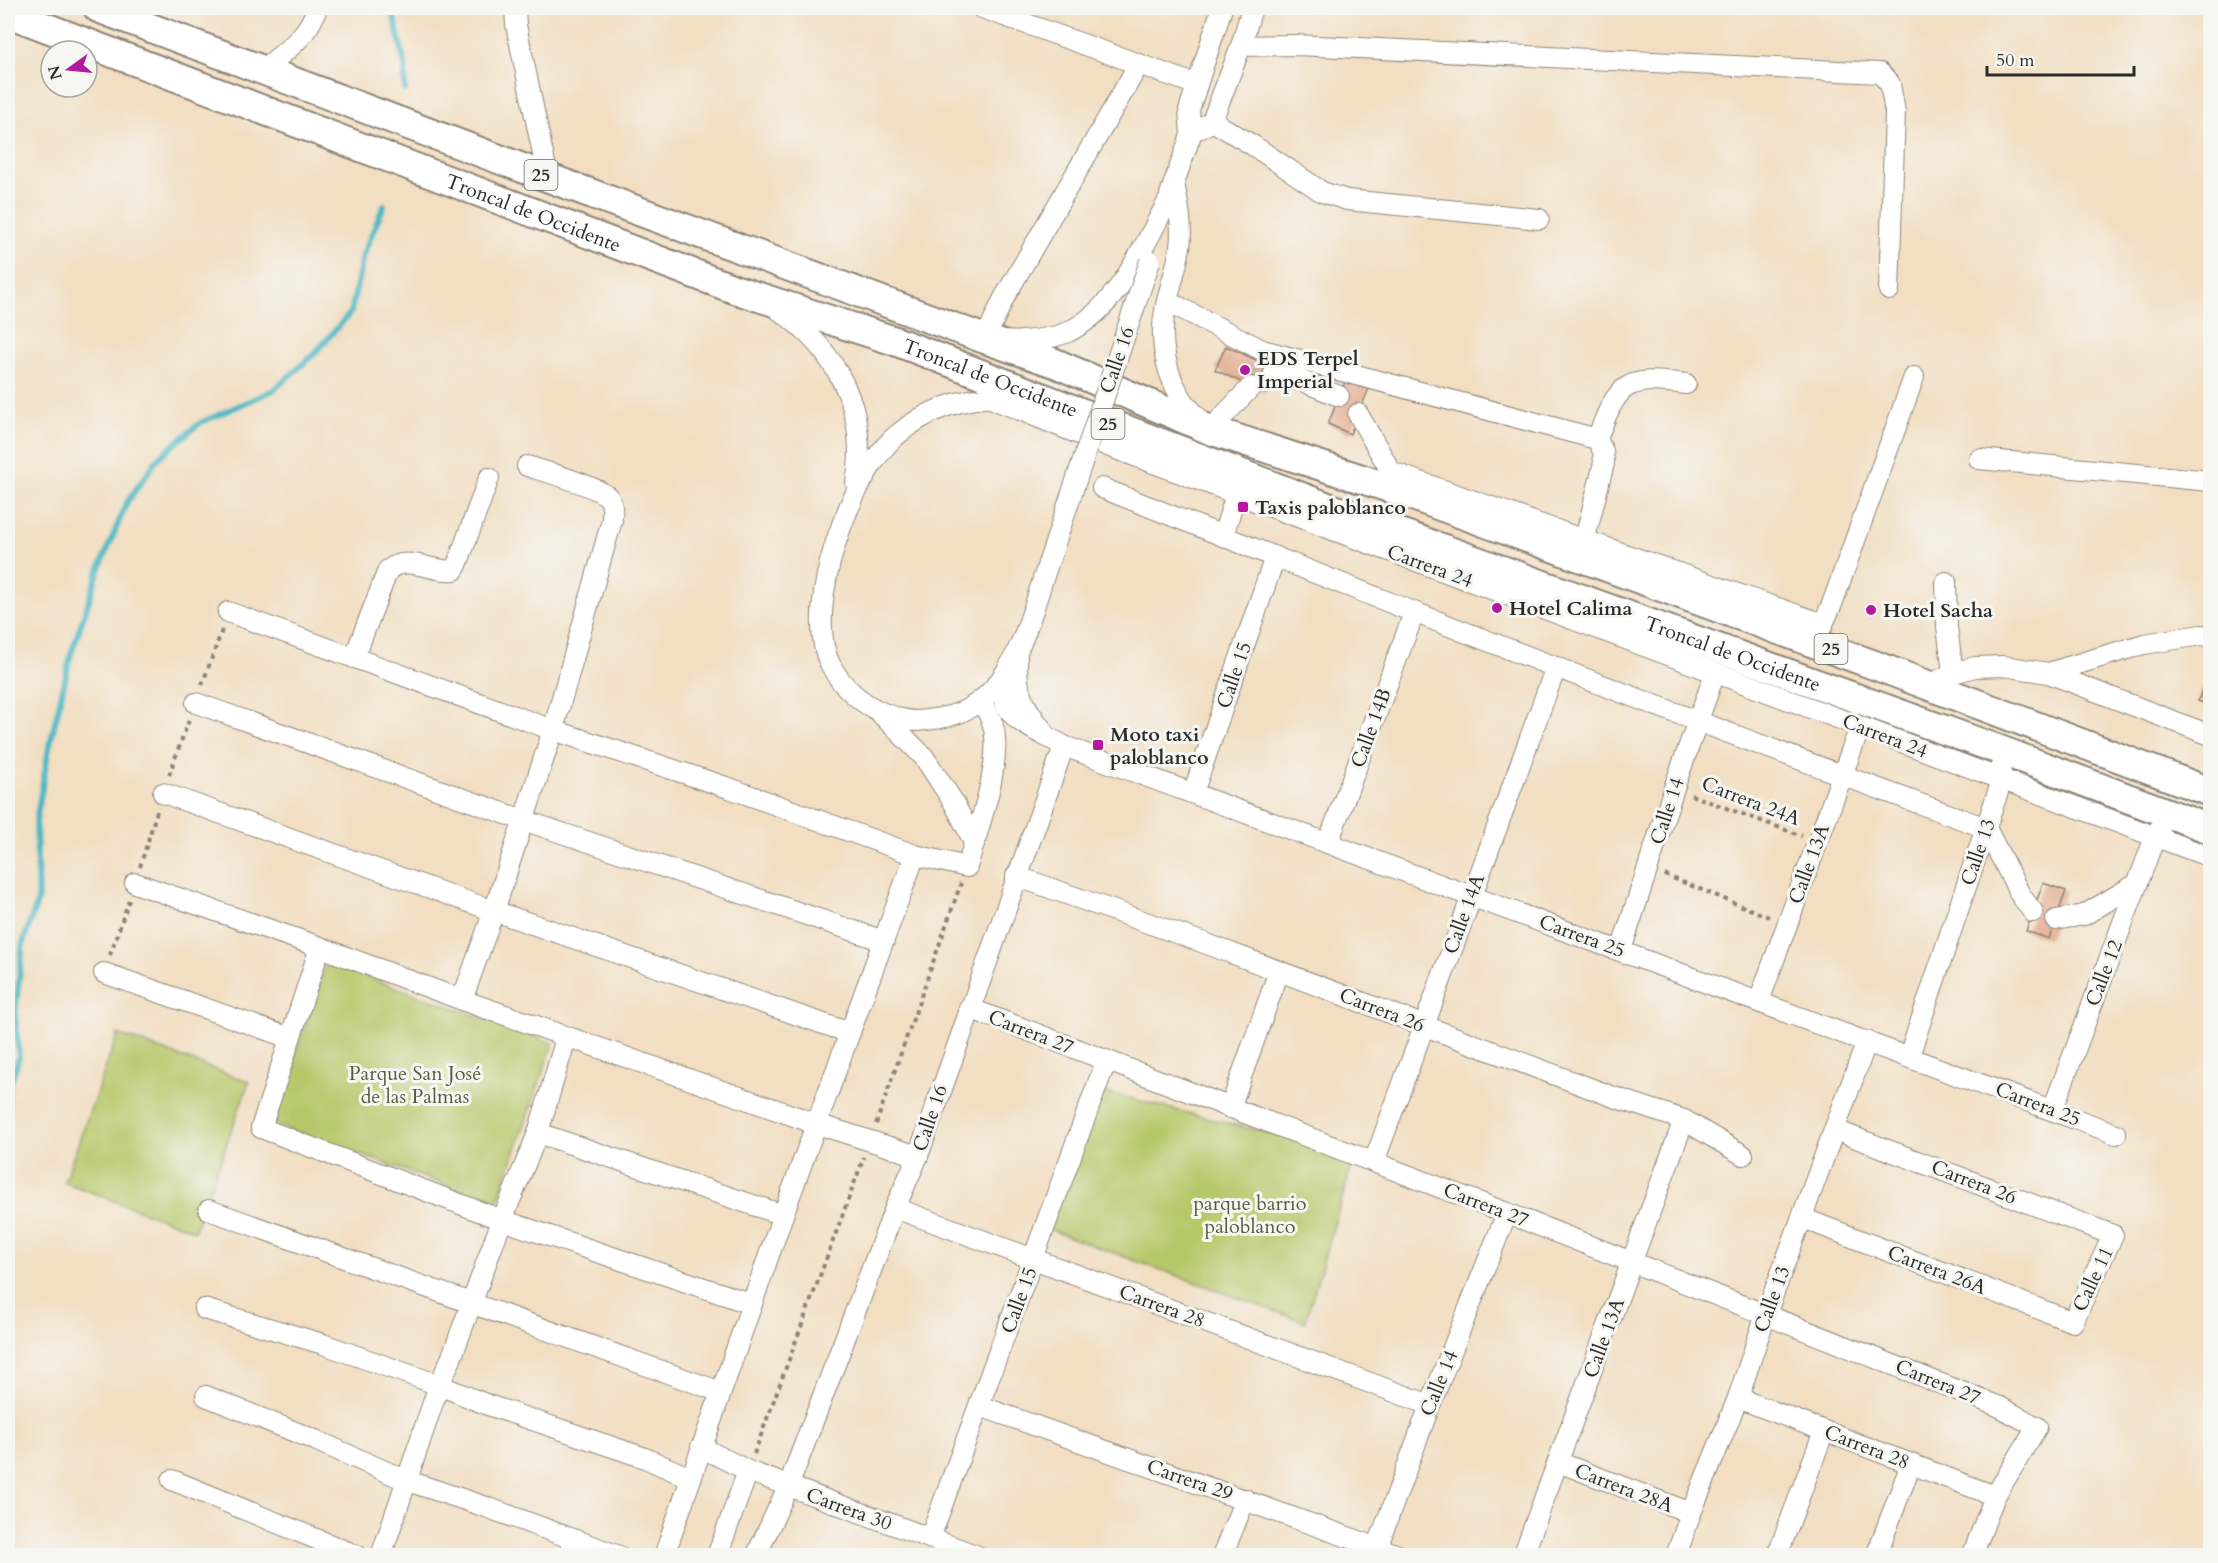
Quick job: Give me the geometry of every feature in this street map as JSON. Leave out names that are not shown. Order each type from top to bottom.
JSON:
[{"type":"highway","name":"Troncal de Occidente","points":[[98,8],[548,177],[1055,363],[1210,430],[1397,482],[1819,633],[1941,679],[2211,792]]},
{"type":"highway","name":"Troncal de Occidente","points":[[8,13],[734,290],[896,341],[1324,506],[1997,749],[2162,825],[2211,829]]},
{"type":"street","points":[[263,70],[304,35],[312,23],[316,8]]},
{"type":"street","points":[[514,8],[548,177]]},
{"type":"street","points":[[982,8],[1197,85]]},
{"type":"street","name":"Calle 16","points":[[880,713],[914,722],[953,716],[981,702],[999,683],[1017,653],[1191,135],[1189,110],[1222,8]]},
{"type":"street","points":[[1191,135],[1212,121],[1241,46],[1252,8]]},
{"type":"street","points":[[1241,46],[1296,45],[1880,73],[1890,84],[1894,96],[1895,112],[1888,290]]},
{"type":"street","points":[[1139,64],[1004,298],[985,339],[1020,342],[1048,338],[1066,332],[1088,319],[1116,292],[1171,192]]},
{"type":"street","points":[[1212,121],[1322,192],[1347,201],[1539,219]]},
{"type":"street","points":[[1171,192],[1179,208],[1180,246],[1167,301],[1163,338],[1166,364],[1173,383],[1185,403],[1210,430],[1251,387]]},
{"type":"street","points":[[734,290],[774,308],[797,323],[817,342],[834,364],[847,389],[855,415],[859,461],[854,498]]},
{"type":"street","points":[[1167,301],[1260,356],[1597,440],[1603,451],[1604,463],[1583,549]]},
{"type":"street","points":[[1274,373],[1294,378],[1339,396]]},
{"type":"street","points":[[1819,633],[1914,377]]},
{"type":"street","points":[[1597,440],[1609,408],[1620,391],[1635,384],[1655,380],[1686,384]]},
{"type":"street","points":[[974,842],[954,803],[924,757],[880,713],[853,695],[830,664],[822,630],[823,595],[831,556],[864,474],[878,453],[896,435],[916,420],[939,408],[963,401],[988,397],[1014,397],[1060,405]]},
{"type":"street","name":"Carrera 24","points":[[988,397],[1113,448],[2002,780],[2162,825],[2211,856]]},
{"type":"street","points":[[1358,414],[1397,482]]},
{"type":"street","points":[[1979,459],[2211,481]]},
{"type":"street","points":[[462,1000],[494,911],[553,730],[612,520],[613,506],[609,498],[597,490],[527,466]]},
{"type":"street","points":[[354,658],[388,570],[396,564],[406,562],[445,571],[454,570],[458,565],[489,478]]},
{"type":"street","points":[[1102,488],[1414,613],[1698,722],[1986,828],[2021,896],[2033,912]]},
{"type":"street","points":[[1223,536],[1236,494]]},
{"type":"street","name":"Calle 15","points":[[1193,793],[1275,557]]},
{"type":"street","points":[[1946,582],[1946,617],[1941,679],[1976,667],[2003,666],[2048,673],[2211,735]]},
{"type":"street","points":[[228,612],[553,730],[729,788],[915,855],[967,867],[987,796],[994,749],[995,737],[992,722],[981,702]]},
{"type":"street","name":"Calle 14B","points":[[1328,843],[1414,613]]},
{"type":"street","points":[[2048,673],[2144,644],[2201,635],[2211,636]]},
{"type":"street","points":[[1017,653],[1016,678],[1021,699],[1056,741]]},
{"type":"street","name":"Calle 14A","points":[[1374,1162],[1470,895],[1556,667]]},
{"type":"street","name":"Calle 14","points":[[1621,950],[1674,788],[1715,673]]},
{"type":"street","name":"Carrera 25","points":[[999,683],[1002,700],[1011,714],[1056,741],[2116,1134]]},
{"type":"street","points":[[196,703],[523,820],[884,941]]},
{"type":"street","name":"Calle 13A","points":[[1759,1001],[1860,727]]},
{"type":"street","name":"Calle 16","points":[[756,1556],[788,1487],[895,1208],[918,1156],[1016,876],[1056,741]]},
{"type":"street","name":"Calle 13","points":[[1908,1056],[2002,780],[1997,749]]},
{"type":"street","points":[[163,793],[850,1034]]},
{"type":"street","name":"Calle 12","points":[[2053,1109],[2162,825]]},
{"type":"street","points":[[664,1556],[783,1215],[915,855]]},
{"type":"street","name":"Carrera 26","points":[[1016,876],[1279,971],[1611,1096],[1684,1120],[1743,1155]]},
{"type":"street","points":[[135,883],[320,947],[566,1038],[918,1156]]},
{"type":"street","points":[[2056,920],[2084,915],[2138,883]]},
{"type":"street","points":[[320,947],[261,1128],[502,1220],[752,1304]]},
{"type":"street","points":[[1230,1108],[1279,971]]},
{"type":"street","points":[[104,972],[290,1038]]},
{"type":"street","name":"Carrera 27","points":[[969,1008],[1632,1261],[2000,1407],[2037,1427],[1995,1496]]},
{"type":"street","points":[[381,1556],[439,1384],[451,1359],[502,1220],[538,1133],[566,1038]]},
{"type":"street","name":"Calle 13","points":[[1676,1556],[1690,1513],[1738,1398],[1867,1041]]},
{"type":"street","name":"Calle 15","points":[[930,1538],[1106,1061]]},
{"type":"street","name":"Calle 13A","points":[[1523,1556],[1684,1120]]},
{"type":"street","name":"Carrera 26","points":[[1835,1130],[2113,1235]]},
{"type":"street","points":[[538,1133],[783,1215]]},
{"type":"street","name":"Carrera 28","points":[[895,1208],[1430,1405]]},
{"type":"street","points":[[209,1210],[721,1392]]},
{"type":"street","name":"Calle 14","points":[[1375,1551],[1430,1405],[1507,1213]]},
{"type":"street","name":"Carrera 26A","points":[[1802,1218],[2073,1322]]},
{"type":"street","name":"Calle 11","points":[[2073,1322],[2113,1235]]},
{"type":"street","points":[[204,1309],[323,1344],[439,1384],[488,1405],[645,1458],[690,1478]]},
{"type":"street","points":[[206,1396],[315,1440],[405,1480],[619,1556]]},
{"type":"street","name":"Carrera 28","points":[[1738,1398],[1995,1496]]},
{"type":"street","name":"Carrera 29","points":[[980,1406],[1245,1499],[1375,1551],[1401,1556]]},
{"type":"street","points":[[1777,1556],[1824,1431]]},
{"type":"street","name":"Carrera 30","points":[[701,1447],[748,1471],[788,1487],[971,1554]]},
{"type":"street","name":"Carrera 28A","points":[[1558,1462],[1690,1513]]},
{"type":"street","points":[[1876,1556],[1911,1464]]},
{"type":"street","points":[[717,1556],[748,1471]]},
{"type":"street","points":[[172,1480],[358,1556]]},
{"type":"street","points":[[1972,1556],[1995,1496]]},
{"type":"street","points":[[1222,1556],[1245,1499]]},
{"type":"path","points":[[104,972],[163,793],[228,612]]},
{"type":"path","name":"Carrera 24A","points":[[1674,788],[1817,842]]},
{"type":"path","points":[[748,1471],[870,1141],[967,867]]},
{"type":"path","points":[[1648,868],[1786,924]]},
{"type":"green space","name":"Parque San José de las Palmas","points":[[327,963],[553,1043],[497,1203],[271,1123]]},
{"type":"green space","points":[[118,1034],[249,1082],[195,1231],[64,1182]]},
{"type":"green space","name":"parque barrio paloblanco","points":[[1096,1090],[1355,1155],[1305,1322],[1045,1228]]},
{"type":"building","name":"EDS Terpel Imperial","points":[[1226,346],[1276,369],[1265,393],[1215,370]]},
{"type":"building","name":"EDS Terpel Imperial","points":[[1347,377],[1370,386],[1350,434],[1328,424]]},
{"type":"building","points":[[2210,667],[2210,706],[2198,701]]},
{"type":"building","points":[[2043,883],[2066,891],[2049,939],[2026,931]]},
{"type":"waterway","points":[[392,8],[405,65],[405,90]]},
{"type":"waterway","points":[[8,1112],[8,1090],[19,1057],[15,1015],[23,943],[38,900],[36,821],[49,748],[71,654],[99,570],[127,502],[159,457],[200,423],[274,390],[315,353],[351,312],[363,255],[384,205]]},
{"type":"tunnel","points":[[1251,387],[1258,361]]},
{"type":"place","name":"EDS Terpel Imperial","points":[[1245,370]]},
{"type":"place","name":"Taxis paloblanco","points":[[1243,507]]},
{"type":"place","name":"Hotel Calima","points":[[1497,608]]},
{"type":"place","name":"Hotel Sacha","points":[[1871,610]]},
{"type":"place","name":"Moto taxi paloblanco","points":[[1098,745]]}]
